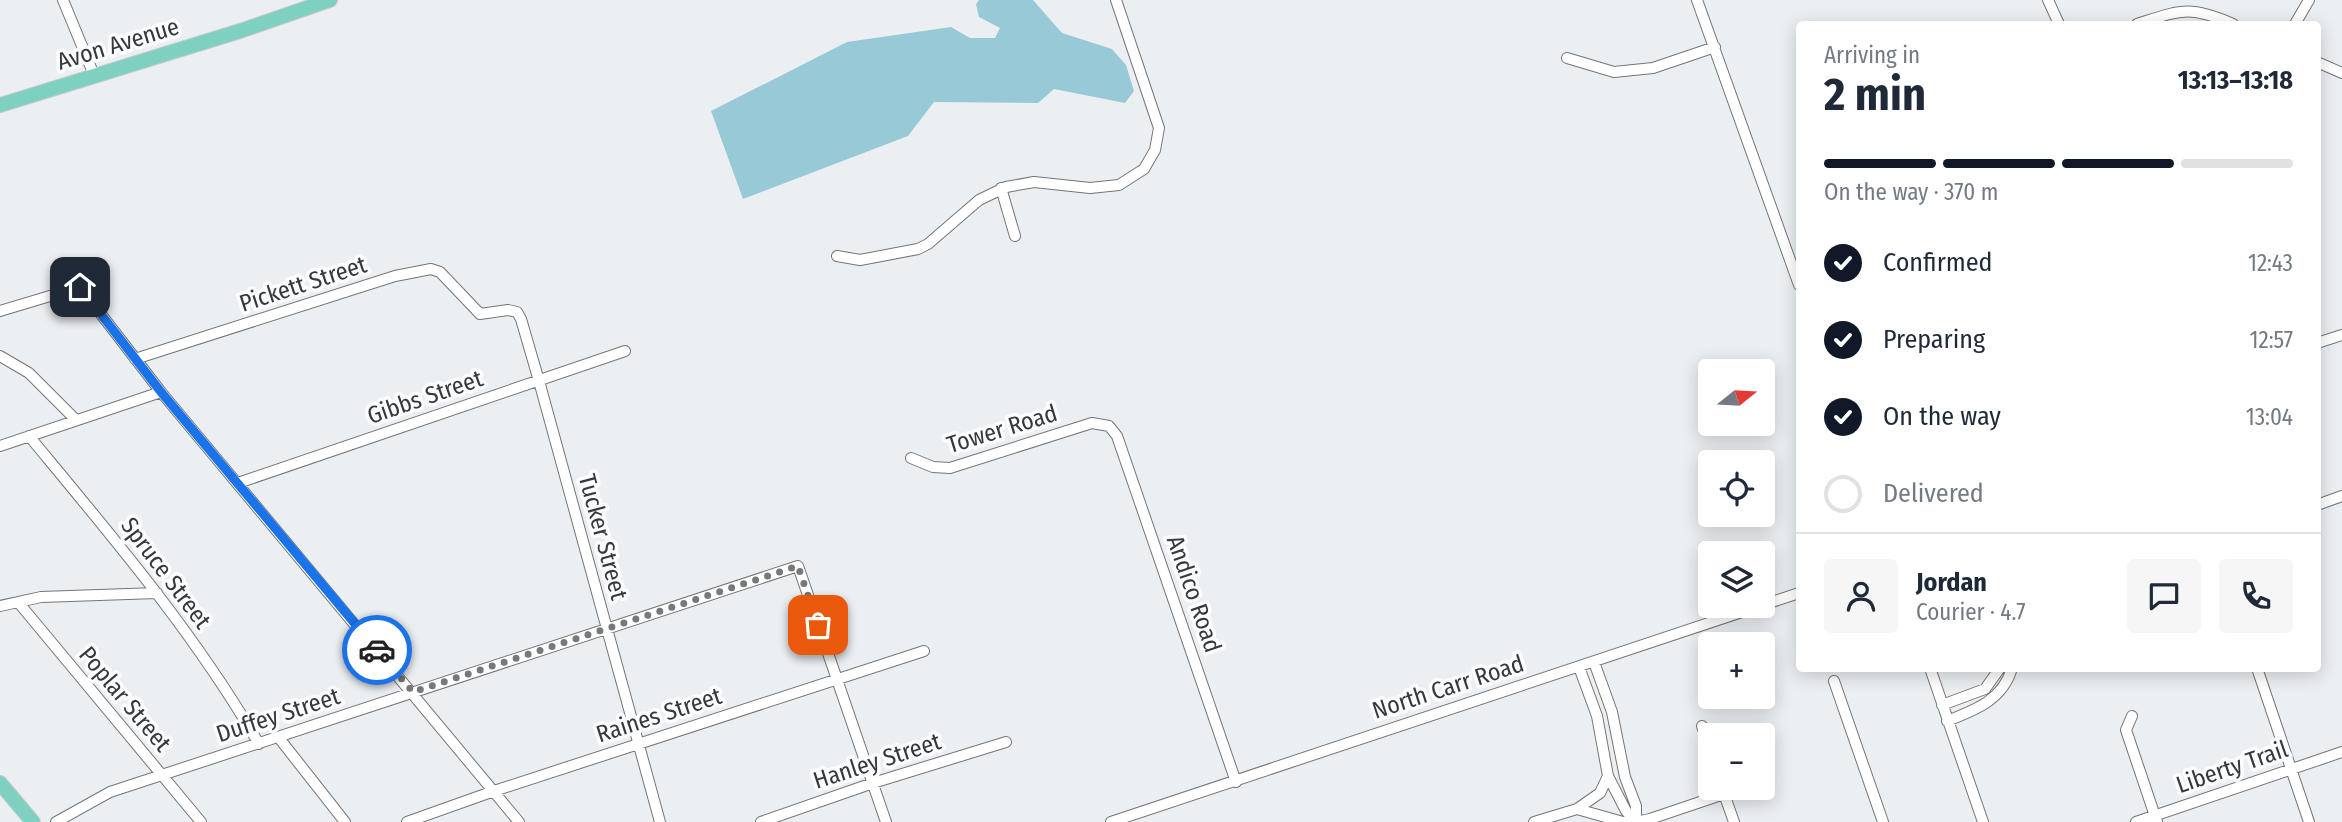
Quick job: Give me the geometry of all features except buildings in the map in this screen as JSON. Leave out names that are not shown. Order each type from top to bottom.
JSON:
[{"type":"main road","name":"Avon Avenue","points":[[0,105],[240,31],[330,0]]},
{"type":"main road","points":[[0,783],[28,820]]},
{"type":"street","points":[[63,0],[94,75]]},
{"type":"street","points":[[837,256],[860,260],[918,249],[928,244],[979,200],[1002,188],[1034,182],[1090,188],[1119,185],[1136,176],[1152,158],[1157,143],[1157,120],[1116,0]]},
{"type":"street","points":[[1697,0],[1796,276]]},
{"type":"street","points":[[2048,0],[2057,21]]},
{"type":"street","points":[[2297,21],[2309,0]]},
{"type":"street","points":[[2146,21],[2175,12],[2193,11],[2208,13],[2226,21]]},
{"type":"street","points":[[1567,58],[1614,72],[1653,68],[1715,47]]},
{"type":"street","points":[[2321,64],[2342,73]]},
{"type":"street","points":[[1002,188],[1015,236]]},
{"type":"street","name":"Pickett Street","points":[[135,359],[413,271],[432,269],[440,272],[471,306]]},
{"type":"street","points":[[0,312],[80,287],[161,392],[519,822]]},
{"type":"street","name":"Tucker Street","points":[[471,306],[480,314],[508,310],[517,312],[521,319],[660,822]]},
{"type":"street","points":[[2321,342],[2342,335]]},
{"type":"street","name":"Gibbs Street","points":[[238,482],[625,351]]},
{"type":"street","points":[[0,356],[29,373],[76,420]]},
{"type":"street","points":[[0,446],[161,392]]},
{"type":"street","name":"Tower Road","points":[[911,458],[933,467],[950,468],[1092,423],[1107,424]]},
{"type":"street","name":"Andico Road","points":[[1107,424],[1117,436],[1236,782]]},
{"type":"street","name":"Spruce Street","points":[[29,436],[158,593],[232,697],[259,744]]},
{"type":"street","points":[[2321,504],[2342,496]]},
{"type":"street","name":"Duffey Street","points":[[56,822],[110,792],[798,566],[836,679]]},
{"type":"street","points":[[0,606],[41,597],[158,593]]},
{"type":"street","name":"North Carr Road","points":[[1111,822],[1796,594]]},
{"type":"street","name":"Poplar Street","points":[[19,602],[201,822]]},
{"type":"street","name":"Raines Street","points":[[407,822],[494,791],[924,651]]},
{"type":"street","points":[[1594,662],[1612,712],[1625,777],[1636,806],[1636,822]]},
{"type":"street","points":[[1579,667],[1597,716],[1608,776],[1626,811],[1636,822]]},
{"type":"street","points":[[1931,672],[1983,822]]},
{"type":"street","points":[[1942,705],[1985,689],[1997,672]]},
{"type":"street","points":[[1947,721],[1971,712],[1993,699],[2003,688],[2010,672]]},
{"type":"street","points":[[2258,672],[2309,822]]},
{"type":"street","points":[[836,679],[886,822]]},
{"type":"street","points":[[1834,681],[1883,822]]},
{"type":"street","points":[[2132,716],[2126,730],[2156,819]]},
{"type":"street","points":[[279,738],[345,822]]},
{"type":"street","name":"Hanley Street","points":[[761,822],[873,783],[1006,742]]},
{"type":"street","name":"Liberty Trail","points":[[2136,822],[2156,819],[2342,752]]},
{"type":"street","points":[[1534,822],[1577,809],[1600,793],[1608,776]]},
{"type":"street","points":[[1577,809],[1623,822],[1636,822],[1700,800]]},
{"type":"street","points":[[1726,800],[1734,822]]},
{"type":"water","points":[[979,0],[1033,0],[1062,33],[1112,49],[1126,65],[1134,91],[1125,103],[1054,89],[1038,103],[934,102],[908,136],[743,199],[711,111],[847,42],[951,27],[970,38],[995,38],[1000,28],[979,17],[976,4]]},
{"type":"way so far","points":[[377,650],[413,692],[798,566],[818,625]]},
{"type":"route","points":[[80,287],[161,392],[377,650]]}]
